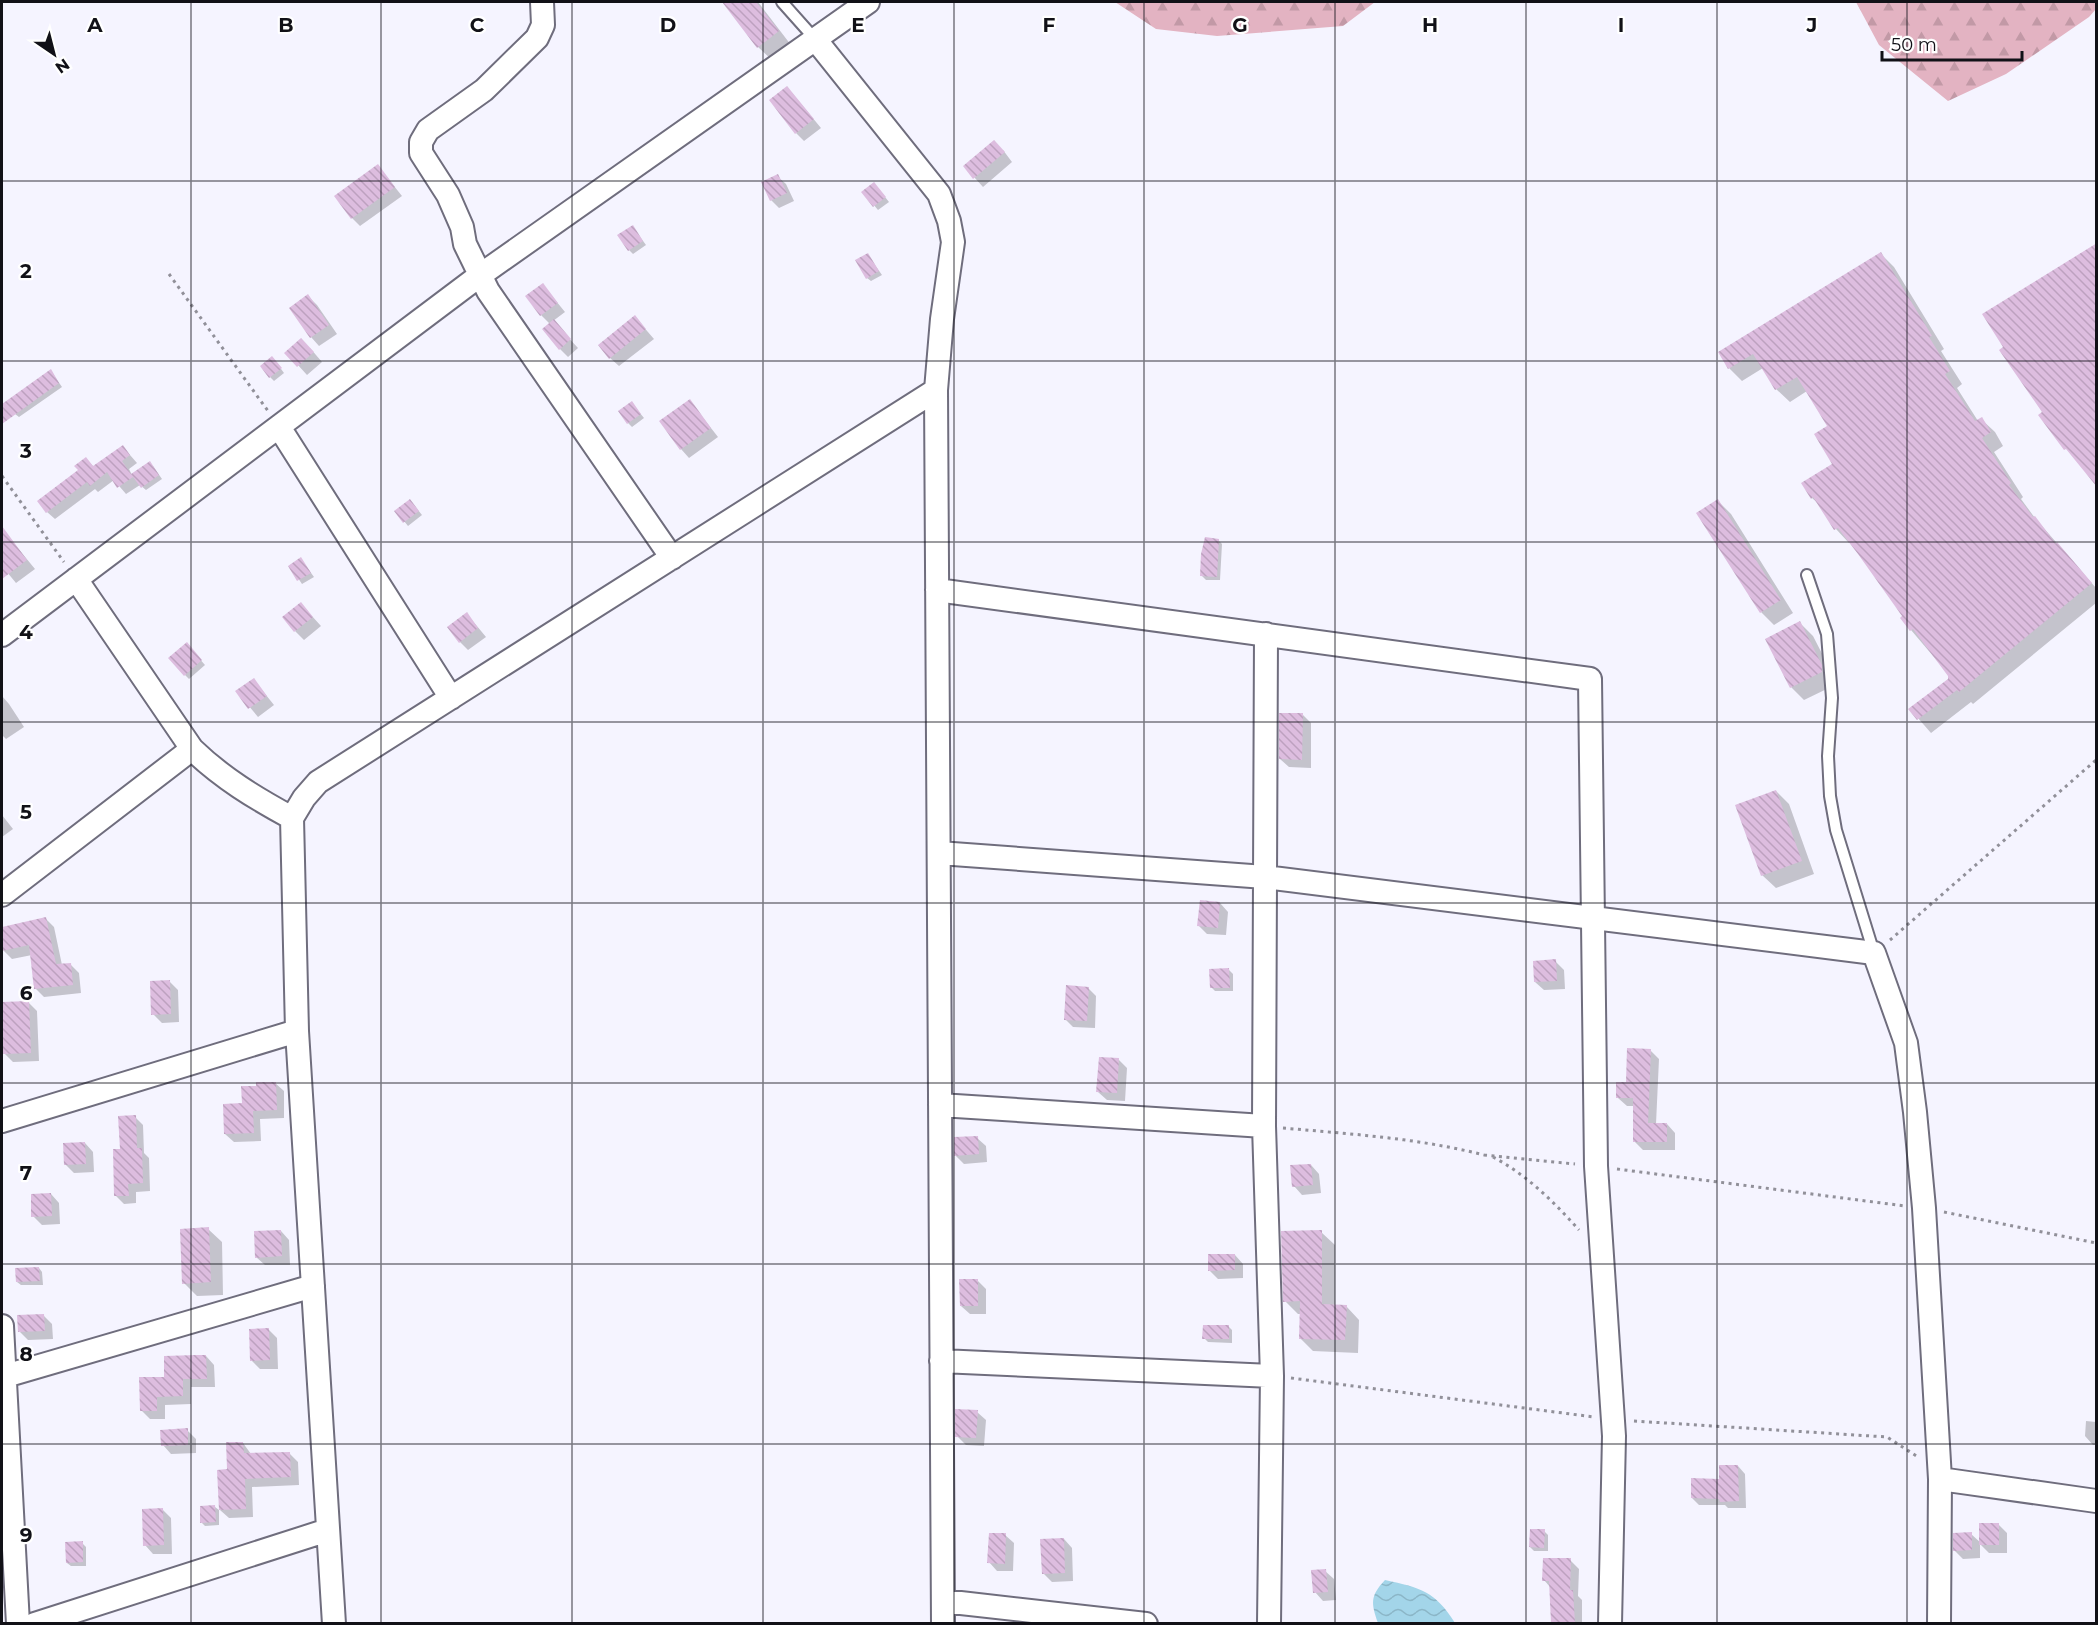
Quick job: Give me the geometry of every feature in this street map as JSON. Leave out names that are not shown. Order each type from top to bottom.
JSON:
[{"type":"street","points":[[542,2],[543,25],[537,38],[484,90],[428,130],[421,142],[421,153],[448,195],[462,226],[465,244],[488,291],[672,558]]},
{"type":"street","points":[[2,635],[479,276],[868,2]]},
{"type":"street","points":[[815,39],[939,194],[949,221],[952,242],[936,390],[943,1623]]},
{"type":"street","points":[[334,1623],[297,1030],[292,818],[304,798],[318,782],[936,390]]},
{"type":"street","points":[[279,428],[451,698]]},
{"type":"street","points":[[76,579],[192,749],[214,770],[250,796],[292,818]]},
{"type":"street","points":[[937,590],[1590,679],[1596,1166],[1614,1436],[1610,1623]]},
{"type":"street","points":[[1266,634],[1264,1126],[1272,1376],[1269,1623]]},
{"type":"street","points":[[2,895],[192,749]]},
{"type":"street","points":[[939,853],[1265,877],[1874,953],[1906,1043],[1915,1112],[1924,1208],[1940,1479],[1939,1623]]},
{"type":"street","points":[[2,1121],[297,1030]]},
{"type":"street","points":[[940,1105],[1264,1126]]},
{"type":"street","points":[[3,1377],[313,1286]]},
{"type":"street","points":[[2,1326],[18,1623]]},
{"type":"street","points":[[941,1361],[1272,1376]]},
{"type":"street","points":[[1940,1479],[2097,1501]]},
{"type":"street","points":[[35,1623],[328,1530]]},
{"type":"street","points":[[943,1601],[1146,1623]]},
{"type":"lane","points":[[782,2],[815,39]]},
{"type":"lane","points":[[1807,575],[1827,634],[1832,698],[1828,756],[1830,796],[1834,819],[1853,890],[1874,953]]},
{"type":"path","points":[[169,274],[279,428]]},
{"type":"path","points":[[2,476],[76,579]]},
{"type":"path","points":[[1874,953],[2097,760]]},
{"type":"path","points":[[1264,1126],[1391,1138],[1450,1146],[1494,1157],[1522,1174],[1559,1208],[1580,1232]]},
{"type":"path","points":[[1484,1155],[1596,1166],[1924,1208],[2097,1243]]},
{"type":"green space","points":[[1115,2],[1375,2],[1343,26],[1217,36],[1156,29]]},
{"type":"green space","points":[[1856,2],[2096,2],[2096,9],[2089,17],[2006,74],[1948,101],[1879,45]]},
{"type":"water","points":[[1385,1580],[1426,1592],[1441,1604],[1455,1623],[1378,1623],[1373,1600]]},
{"type":"building","points":[[722,2],[756,2],[779,31],[757,48]]},
{"type":"building","points":[[787,86],[814,119],[795,134],[769,100]]},
{"type":"building","points":[[994,140],[1005,152],[973,179],[963,166]]},
{"type":"building","points":[[378,164],[395,187],[351,219],[334,196]]},
{"type":"building","points":[[778,174],[787,193],[770,201],[761,182]]},
{"type":"building","points":[[874,182],[886,197],[873,207],[861,192]]},
{"type":"building","points":[[633,225],[643,241],[628,251],[617,235]]},
{"type":"building","points":[[2097,243],[2097,487],[2066,449],[2064,450],[2038,415],[2042,412],[1999,350],[2003,347],[1982,314]]},
{"type":"building","points":[[1881,252],[1932,336],[1929,337],[1950,371],[1945,374],[1975,421],[1982,417],[1991,432],[1982,438],[2011,483],[2009,485],[2033,517],[2035,516],[2056,544],[2057,542],[2092,583],[1959,692],[1957,690],[1917,720],[1908,709],[1948,679],[1948,676],[1913,629],[1910,631],[1900,618],[1902,616],[1858,554],[1838,528],[1834,530],[1801,483],[1832,464],[1814,434],[1827,426],[1797,377],[1775,390],[1753,354],[1728,369],[1718,352]]},
{"type":"building","points":[[868,253],[879,271],[866,279],[855,260]]},
{"type":"building","points":[[543,283],[558,303],[540,316],[525,296]]},
{"type":"building","points":[[308,294],[329,325],[310,338],[289,308]]},
{"type":"building","points":[[635,315],[646,329],[609,359],[598,345]]},
{"type":"building","points":[[554,319],[571,339],[559,350],[542,329]]},
{"type":"building","points":[[301,338],[314,352],[297,367],[284,353]]},
{"type":"building","points":[[272,356],[282,368],[269,378],[260,366]]},
{"type":"building","points":[[51,369],[59,383],[2,424],[2,404]]},
{"type":"building","points":[[690,399],[711,428],[680,450],[659,421]]},
{"type":"building","points":[[632,401],[641,414],[627,424],[618,411]]},
{"type":"building","points":[[123,445],[130,455],[122,461],[133,477],[117,488],[107,472],[90,486],[87,482],[46,513],[37,501],[78,470],[74,466],[86,457],[93,466]]},
{"type":"building","points":[[150,461],[159,475],[141,488],[131,474]]},
{"type":"building","points":[[410,499],[419,511],[403,523],[394,511]]},
{"type":"building","points":[[1718,499],[1781,600],[1760,613],[1696,513]]},
{"type":"building","points":[[2,526],[27,560],[2,579]]},
{"type":"building","points":[[1205,537],[1219,539],[1217,577],[1200,576],[1201,554]]},
{"type":"building","points":[[301,557],[311,573],[297,581],[288,566]]},
{"type":"building","points":[[301,602],[313,617],[294,632],[282,617]]},
{"type":"building","points":[[467,612],[478,628],[459,643],[447,627]]},
{"type":"building","points":[[1800,621],[1822,665],[1822,672],[1790,688],[1765,639]]},
{"type":"building","points":[[187,642],[202,660],[184,676],[168,658]]},
{"type":"building","points":[[254,678],[267,696],[248,709],[235,691]]},
{"type":"building","points":[[1279,713],[1303,713],[1302,760],[1279,759]]},
{"type":"building","points":[[1776,790],[1802,861],[1761,876],[1735,805]]},
{"type":"building","points":[[1200,900],[1220,902],[1218,928],[1197,926]]},
{"type":"building","points":[[46,917],[56,964],[71,963],[73,985],[34,989],[29,945],[2,951],[2,927]]},
{"type":"building","points":[[1556,959],[1557,981],[1534,982],[1533,961]]},
{"type":"building","points":[[1229,968],[1230,988],[1210,988],[1209,969]]},
{"type":"building","points":[[170,980],[171,1014],[151,1015],[150,981]]},
{"type":"building","points":[[1066,985],[1089,987],[1087,1021],[1064,1020]]},
{"type":"building","points":[[29,1001],[31,1053],[3,1054],[2,1002]]},
{"type":"building","points":[[1627,1048],[1651,1049],[1648,1123],[1667,1123],[1667,1142],[1633,1142],[1633,1098],[1616,1098],[1616,1082],[1626,1082]]},
{"type":"building","points":[[1099,1057],[1119,1058],[1117,1093],[1096,1092]]},
{"type":"building","points":[[256,1082],[276,1082],[277,1110],[253,1111],[254,1133],[224,1134],[223,1104],[242,1103],[241,1086],[256,1086]]},
{"type":"building","points":[[136,1115],[137,1148],[142,1148],[143,1183],[128,1184],[129,1196],[114,1196],[113,1149],[120,1149],[118,1116]]},
{"type":"building","points":[[978,1136],[979,1154],[954,1156],[954,1137]]},
{"type":"building","points":[[85,1142],[86,1164],[64,1165],[63,1143]]},
{"type":"building","points":[[1311,1164],[1313,1185],[1292,1187],[1290,1165]]},
{"type":"building","points":[[51,1193],[52,1216],[31,1217],[31,1194]]},
{"type":"building","points":[[209,1227],[211,1282],[182,1284],[180,1229]]},
{"type":"building","points":[[281,1230],[282,1256],[255,1258],[254,1231]]},
{"type":"building","points":[[1322,1230],[1322,1304],[1347,1305],[1345,1340],[1299,1339],[1300,1301],[1283,1302],[1281,1231]]},
{"type":"building","points":[[1208,1254],[1235,1254],[1235,1270],[1208,1271]]},
{"type":"building","points":[[39,1267],[40,1281],[16,1282],[15,1268]]},
{"type":"building","points":[[959,1279],[978,1279],[978,1306],[960,1306]]},
{"type":"building","points":[[44,1314],[45,1331],[18,1332],[17,1315]]},
{"type":"building","points":[[1203,1325],[1229,1325],[1229,1339],[1202,1339]]},
{"type":"building","points":[[269,1328],[270,1360],[250,1361],[249,1329]]},
{"type":"building","points":[[206,1355],[207,1379],[183,1379],[183,1396],[157,1397],[157,1411],[140,1411],[139,1377],[164,1377],[164,1356]]},
{"type":"building","points":[[955,1409],[978,1410],[976,1438],[955,1437]]},
{"type":"building","points":[[188,1428],[188,1445],[161,1446],[160,1430]]},
{"type":"building","points":[[226,1442],[243,1442],[244,1453],[290,1452],[291,1477],[245,1479],[246,1509],[219,1510],[217,1470],[227,1469]]},
{"type":"building","points":[[1719,1465],[1738,1465],[1739,1501],[1720,1502],[1719,1499],[1691,1498],[1691,1478],[1719,1479]]},
{"type":"building","points":[[215,1505],[216,1522],[200,1523],[200,1506]]},
{"type":"building","points":[[163,1508],[164,1545],[143,1546],[142,1509]]},
{"type":"building","points":[[1979,1523],[1999,1523],[1999,1545],[1979,1545]]},
{"type":"building","points":[[1530,1529],[1545,1529],[1544,1548],[1529,1547]]},
{"type":"building","points":[[1972,1532],[1972,1550],[1953,1551],[1953,1533]]},
{"type":"building","points":[[989,1533],[1006,1533],[1005,1564],[987,1563]]},
{"type":"building","points":[[1064,1538],[1065,1573],[1042,1574],[1040,1539]]},
{"type":"building","points":[[83,1541],[83,1562],[66,1563],[65,1542]]},
{"type":"building","points":[[1543,1558],[1571,1558],[1570,1590],[1573,1590],[1575,1623],[1551,1623],[1549,1581],[1542,1581]]},
{"type":"building","points":[[1326,1569],[1328,1592],[1313,1593],[1311,1570]]}]
